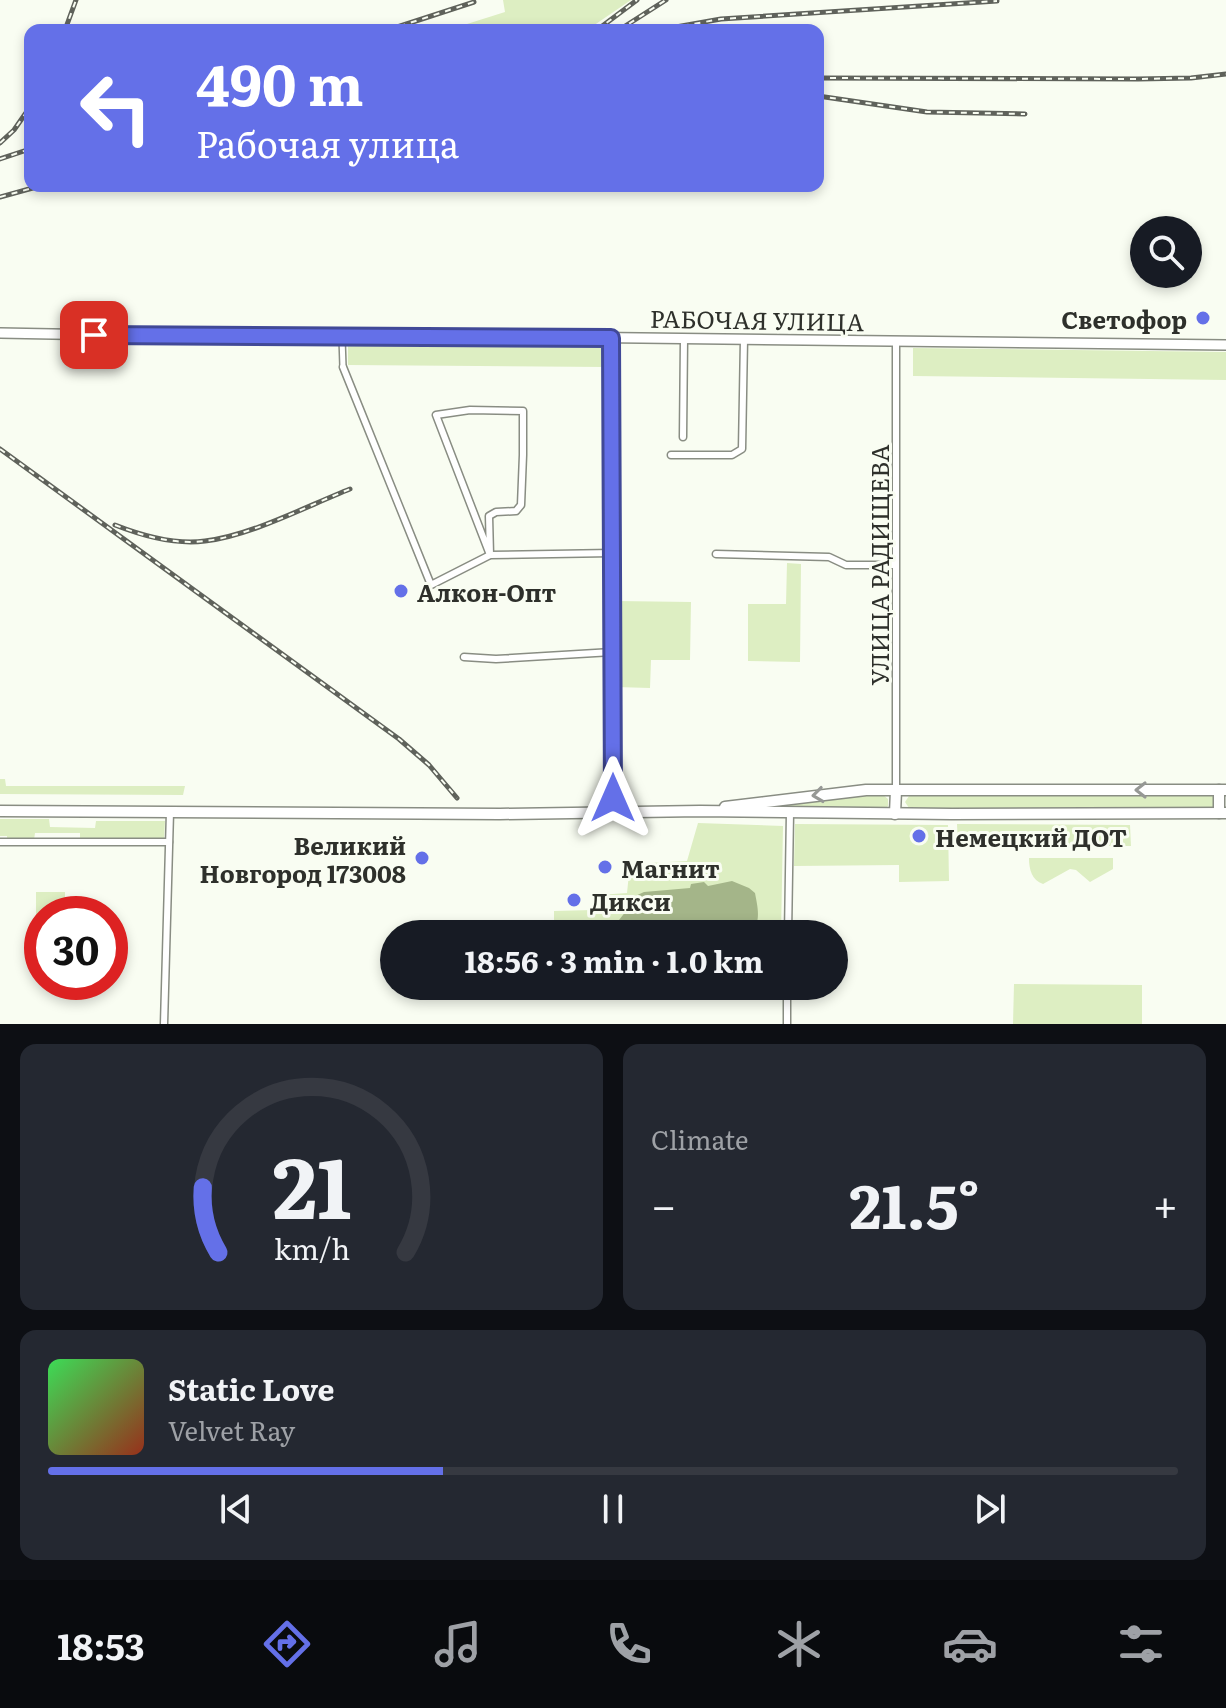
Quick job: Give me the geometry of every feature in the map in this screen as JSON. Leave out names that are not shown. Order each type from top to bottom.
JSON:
[{"type":"main road","name":"РАБОЧАЯ УЛИЦА","points":[[0,333],[1226,345]]},
{"type":"main road","points":[[0,811],[1223,813],[1223,790],[866,790],[700,811]]},
{"type":"main road","points":[[895,814],[896,790]]},
{"type":"street","points":[[342,337],[343,367],[431,585],[490,555],[612,553]]},
{"type":"street","points":[[611,338],[613,813]]},
{"type":"street","points":[[683,437],[684,339]]},
{"type":"street","points":[[671,455],[732,455],[742,449],[744,339]]},
{"type":"street","name":"УЛИЦА РАДИЩЕВА","points":[[896,341],[896,790]]},
{"type":"street","points":[[470,410],[523,411],[521,505],[516,511],[496,512],[489,516],[490,555],[436,415],[470,410]]},
{"type":"street","points":[[716,554],[829,557],[846,565],[895,565]]},
{"type":"street","points":[[464,657],[496,659],[612,652]]},
{"type":"street","points":[[164,1024],[170,812]]},
{"type":"street","points":[[788,920],[790,813]]},
{"type":"street","points":[[0,842],[169,842]]},
{"type":"street","points":[[787,1000],[787,1024]]},
{"type":"shaded area","points":[[503,0],[631,0],[596,24],[467,24],[505,12]]},
{"type":"shaded area","points":[[348,341],[604,343],[604,367],[348,365]]},
{"type":"shaded area","points":[[913,348],[1226,352],[1226,380],[913,376]]},
{"type":"shaded area","points":[[787,563],[801,564],[800,662],[748,661],[748,604],[786,604]]},
{"type":"shaded area","points":[[617,601],[691,602],[690,660],[651,660],[650,688],[616,687]]},
{"type":"shaded area","points":[[0,779],[5,779],[6,786],[185,786],[183,795],[0,794]]},
{"type":"shaded area","points":[[911,793],[1212,794],[1215,803],[1212,811],[911,811],[905,802]]},
{"type":"shaded area","points":[[882,794],[888,799],[885,809],[747,809],[861,795]]},
{"type":"shaded area","points":[[0,819],[49,819],[50,827],[95,828],[96,821],[165,821],[164,840],[80,840],[80,833],[35,833],[34,840],[7,840],[7,836],[0,836]]},
{"type":"shaded area","points":[[698,823],[783,826],[781,920],[554,920],[554,911],[593,910],[599,895],[627,893],[630,864],[687,861]]},
{"type":"shaded area","points":[[795,824],[948,825],[949,881],[899,882],[899,865],[794,866]]},
{"type":"shaded area","points":[[957,824],[1130,825],[1131,846],[958,846]]},
{"type":"shaded area","points":[[1029,858],[1113,858],[1113,869],[1090,882],[1076,870],[1070,869],[1043,884],[1032,874]]},
{"type":"shaded area","points":[[732,881],[749,888],[755,893],[758,920],[619,920],[633,897],[644,892],[690,888],[691,884],[704,882],[708,886]]},
{"type":"shaded area","points":[[36,892],[65,892],[65,896],[36,896]]},
{"type":"shaded area","points":[[1014,984],[1142,985],[1142,1024],[1013,1024]]},
{"type":"railway","points":[[67,24],[76,0]]},
{"type":"railway","points":[[605,24],[637,0]]},
{"type":"railway","points":[[628,24],[666,0]]},
{"type":"railway","points":[[693,24],[721,19],[997,1]]},
{"type":"railway","points":[[406,24],[474,2]]},
{"type":"railway","points":[[824,78],[1138,79],[1226,74]]},
{"type":"railway","points":[[824,97],[927,112],[1025,114]]},
{"type":"railway","points":[[0,143],[24,116]]},
{"type":"railway","points":[[0,159],[24,151]]},
{"type":"railway","points":[[0,197],[24,190]]},
{"type":"railway","points":[[0,449],[399,739],[429,765],[457,798]]},
{"type":"railway","points":[[115,525],[159,539],[205,541],[259,527],[350,489]]},
{"type":"place","name":"Светофор","points":[[1203,318]]},
{"type":"place","name":"Алкон-Опт","points":[[401,591]]},
{"type":"place","name":"Немецкий ДОТ","points":[[919,836]]},
{"type":"place","name":"Великий Новгород 173008","points":[[422,858]]},
{"type":"place","name":"Магнит","points":[[605,867]]},
{"type":"place","name":"Дикси","points":[[574,900]]},
{"type":"route","points":[[94,335],[611,338],[613,798]]}]
